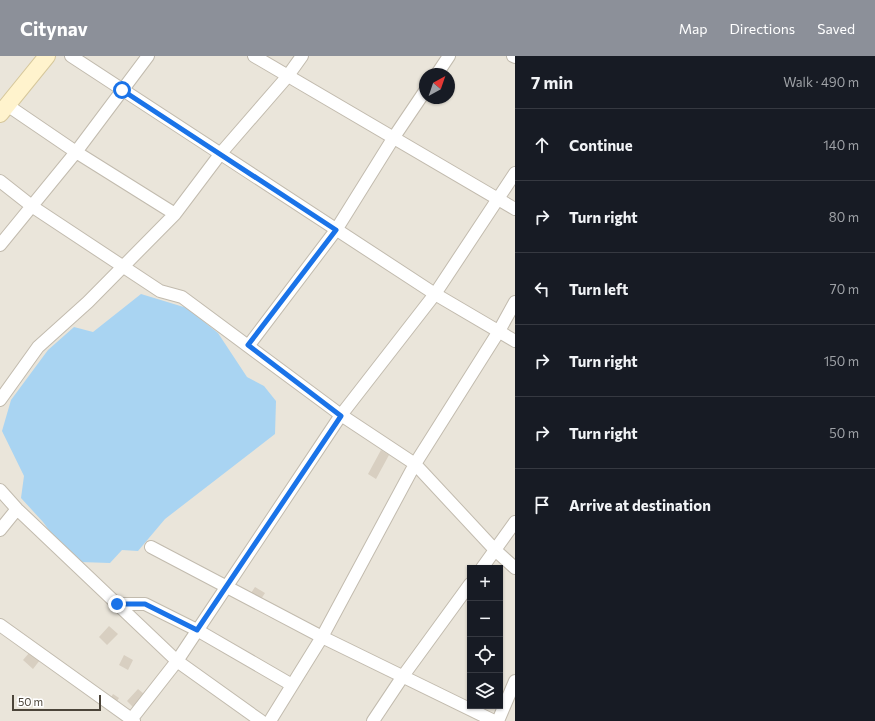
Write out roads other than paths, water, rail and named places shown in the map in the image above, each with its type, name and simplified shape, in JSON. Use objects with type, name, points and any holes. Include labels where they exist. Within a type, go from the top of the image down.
[{"type":"street","points":[[46,56],[4,110],[76,152],[174,214]]},
{"type":"street","points":[[71,56],[435,294],[515,341]]},
{"type":"street","points":[[0,245],[33,207],[148,56]]},
{"type":"street","points":[[254,56],[287,77],[394,137],[515,209]]},
{"type":"street","points":[[0,400],[38,347],[88,302],[174,214],[221,153],[287,77],[302,56]]},
{"type":"street","points":[[441,68],[449,56]]},
{"type":"street","points":[[248,345],[336,230],[394,137],[419,101]]},
{"type":"street","points":[[0,625],[132,720],[177,661],[341,416],[435,294],[515,173]]},
{"type":"street","points":[[0,181],[33,207],[122,267],[160,291],[182,297],[341,416],[415,464],[495,550],[515,568]]},
{"type":"street","points":[[270,721],[322,637],[415,464],[499,331],[515,302]]},
{"type":"street","points":[[0,490],[17,509],[177,661],[261,721]]},
{"type":"street","points":[[0,530],[17,509]]},
{"type":"street","points":[[484,565],[515,522]]},
{"type":"street","points":[[151,547],[322,637],[494,721]]},
{"type":"street","points":[[373,721],[403,676],[467,588]]},
{"type":"street","points":[[117,604],[145,604],[197,630],[292,685]]},
{"type":"street","points":[[498,721],[515,681]]},
{"type":"water","points":[[141,294],[187,308],[218,333],[247,377],[264,386],[276,401],[275,434],[165,519],[138,551],[122,550],[110,563],[80,562],[60,545],[43,522],[21,498],[24,476],[2,431],[11,400],[48,350],[74,327],[93,332]]}]
